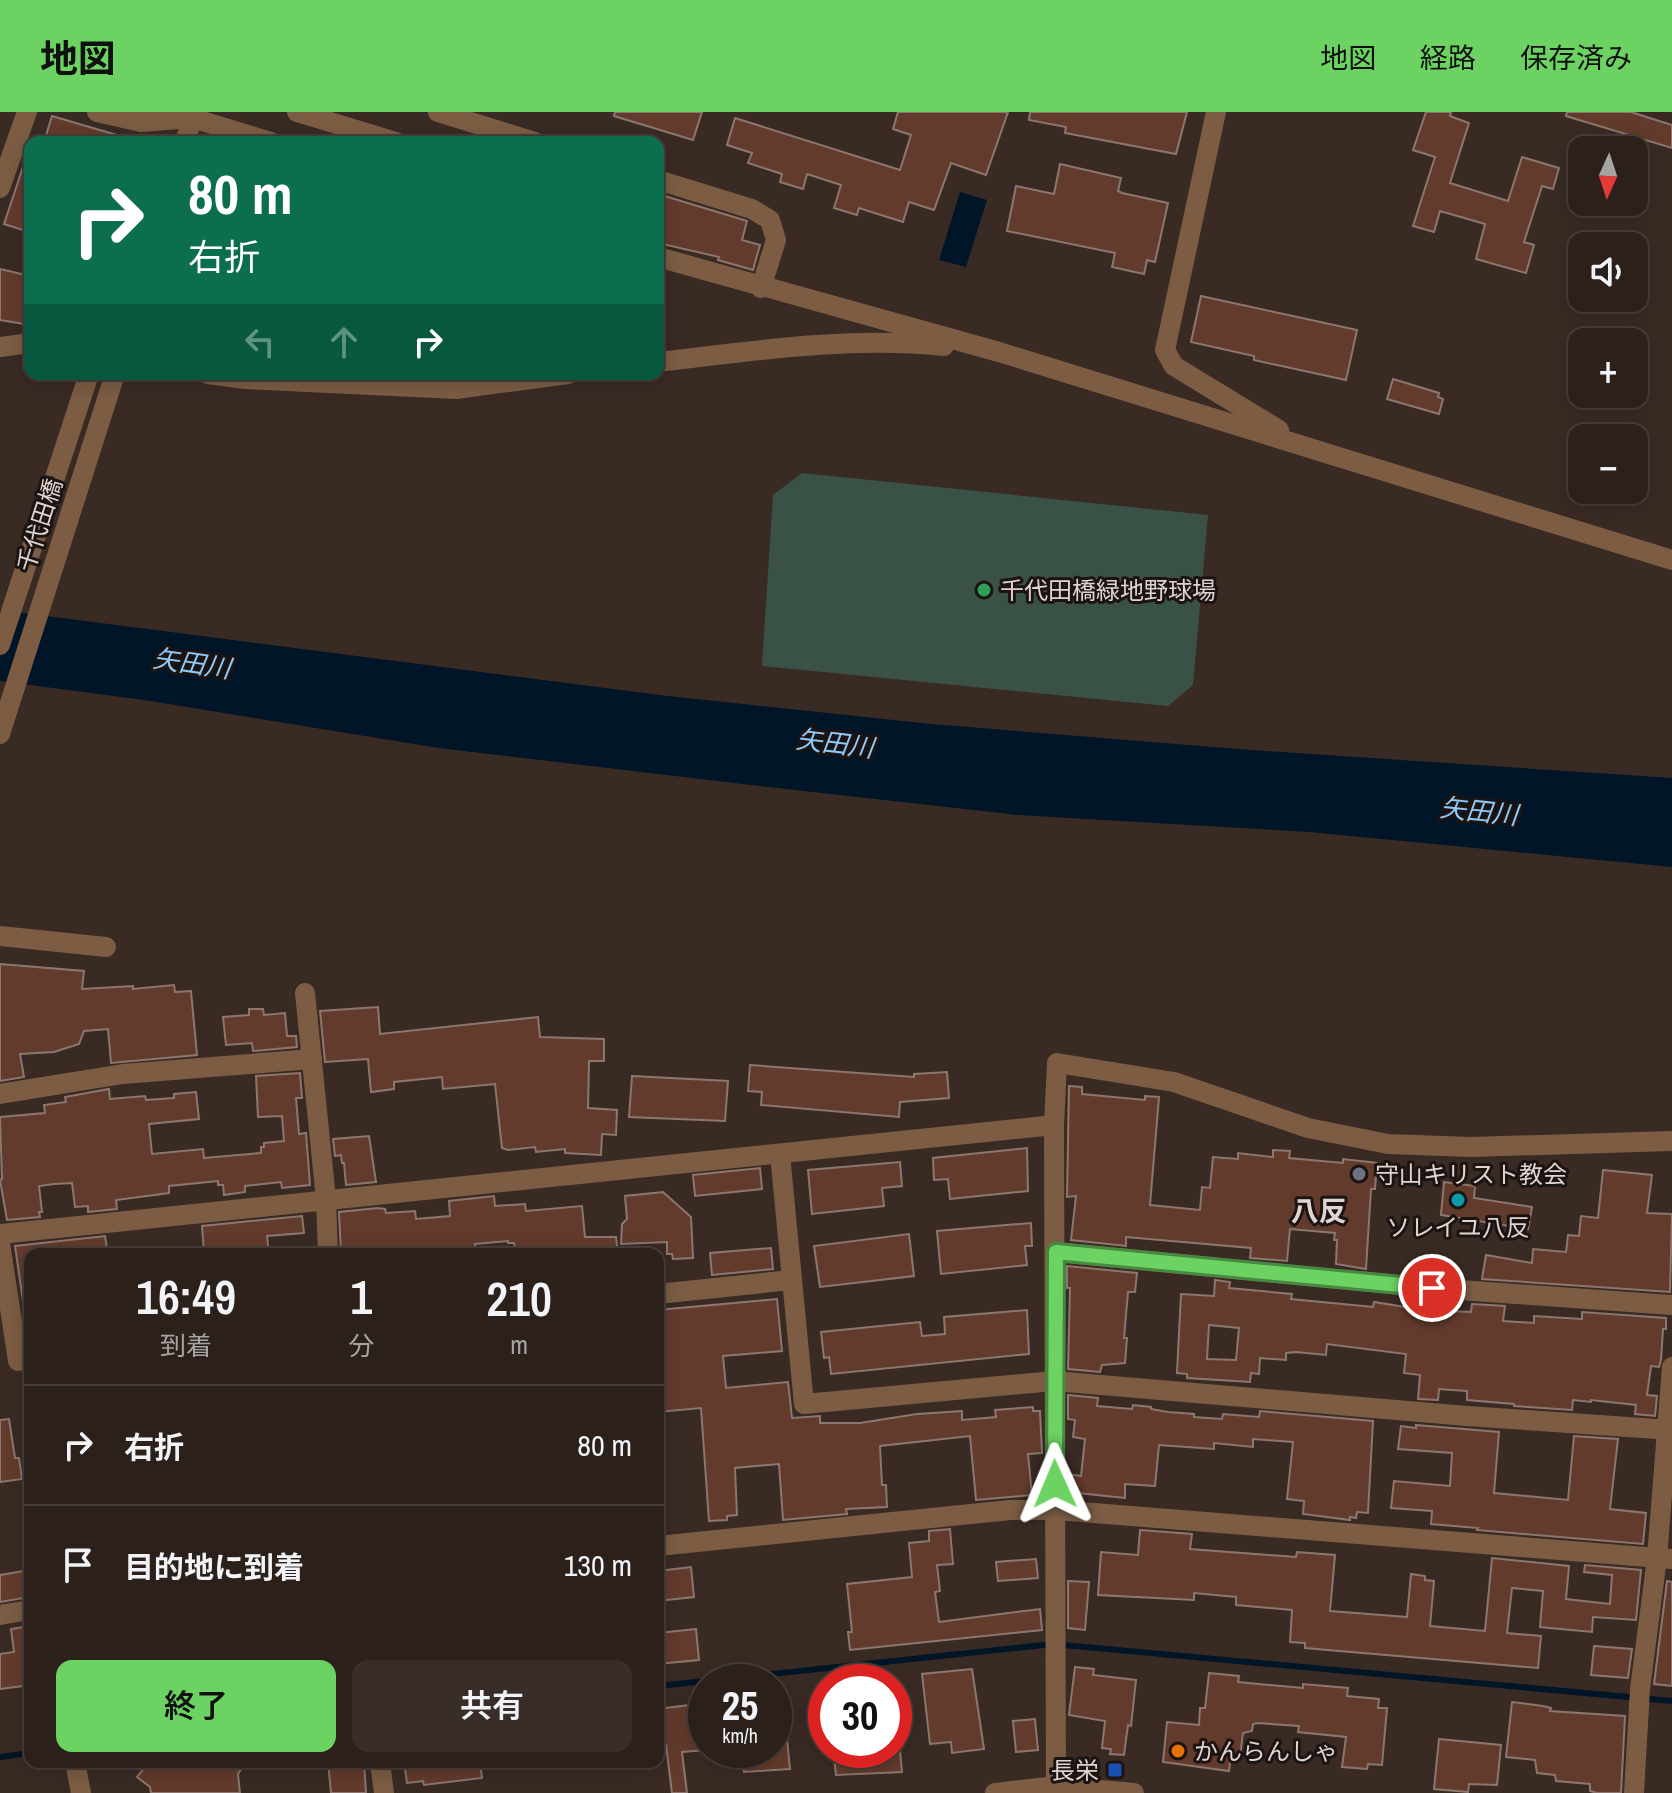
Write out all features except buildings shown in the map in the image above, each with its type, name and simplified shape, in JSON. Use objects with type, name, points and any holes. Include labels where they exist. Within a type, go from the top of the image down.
[{"type":"street","points":[[0,188],[27,112]]},
{"type":"street","points":[[97,112],[141,122],[164,115],[193,115],[254,136]]},
{"type":"street","points":[[297,112],[376,136]]},
{"type":"street","points":[[438,112],[516,136]]},
{"type":"street","points":[[1216,112],[1165,350],[1174,366],[1305,446]]},
{"type":"street","points":[[162,136],[164,115]]},
{"type":"street","points":[[187,136],[193,115]]},
{"type":"street","points":[[664,182],[752,209],[770,220],[776,240],[761,288]]},
{"type":"street","points":[[664,259],[999,352],[1672,560]]},
{"type":"street","points":[[857,343],[869,337],[872,329],[870,322],[862,315]]},
{"type":"street","points":[[664,361],[775,348],[857,343],[935,345],[999,352]]},
{"type":"street","points":[[0,347],[24,344]]},
{"type":"street","points":[[0,645],[87,380]]},
{"type":"street","name":"千代田橋","points":[[0,734],[113,380]]},
{"type":"street","points":[[266,380],[456,389],[523,380]]},
{"type":"street","points":[[0,936],[106,947]]},
{"type":"street","points":[[305,993],[326,1199],[328,1248]]},
{"type":"street","points":[[0,1094],[123,1074],[312,1059]]},
{"type":"street","points":[[1056,1790],[1054,1125],[1057,1063],[1174,1082],[1308,1128],[1388,1144],[1471,1147],[1672,1141]]},
{"type":"street","points":[[0,1234],[1054,1125]]},
{"type":"street","points":[[780,1154],[804,1404],[1054,1381],[1669,1430]]},
{"type":"street","points":[[0,1243],[16,1361]]},
{"type":"street","points":[[1056,1252],[1432,1288],[1672,1305]]},
{"type":"street","points":[[664,1293],[791,1280]]},
{"type":"street","points":[[1634,1793],[1639,1698],[1665,1558],[1672,1367]]},
{"type":"street","points":[[664,1545],[1010,1510],[1056,1510],[1665,1558]]},
{"type":"street","points":[[0,1615],[24,1611]]},
{"type":"street","points":[[76,1768],[81,1793]]},
{"type":"street","points":[[381,1768],[384,1793]]},
{"type":"street","points":[[995,1793],[1056,1790],[1134,1793]]},
{"type":"green space","name":"千代田橋緑地野球場","points":[[802,473],[1208,515],[1193,685],[1168,706],[762,666],[773,495]]},
{"type":"water","points":[[960,192],[987,200],[966,267],[939,260]]},
{"type":"water","name":"矢田川","points":[[0,610],[668,696],[931,724],[1250,750],[1672,778],[1672,867],[1310,832],[1018,815],[439,748],[144,700],[0,681]]},
{"type":"waterway","points":[[664,1685],[1053,1644],[1672,1701]]},
{"type":"waterway","points":[[0,1757],[24,1754]]},
{"type":"place","name":"千代田橋緑地野球場","points":[[984,590]]},
{"type":"place","name":"守山キリスト教会","points":[[1359,1174]]},
{"type":"place","name":"ソレイユ八反","points":[[1458,1200]]},
{"type":"place","name":"かんらんしゃ","points":[[1178,1751]]},
{"type":"place","name":"長栄","points":[[1115,1770]]},
{"type":"district","name":"八反","points":[[1319,1211]]},
{"type":"route","points":[[1055,1484],[1056,1252],[1432,1288]]}]
